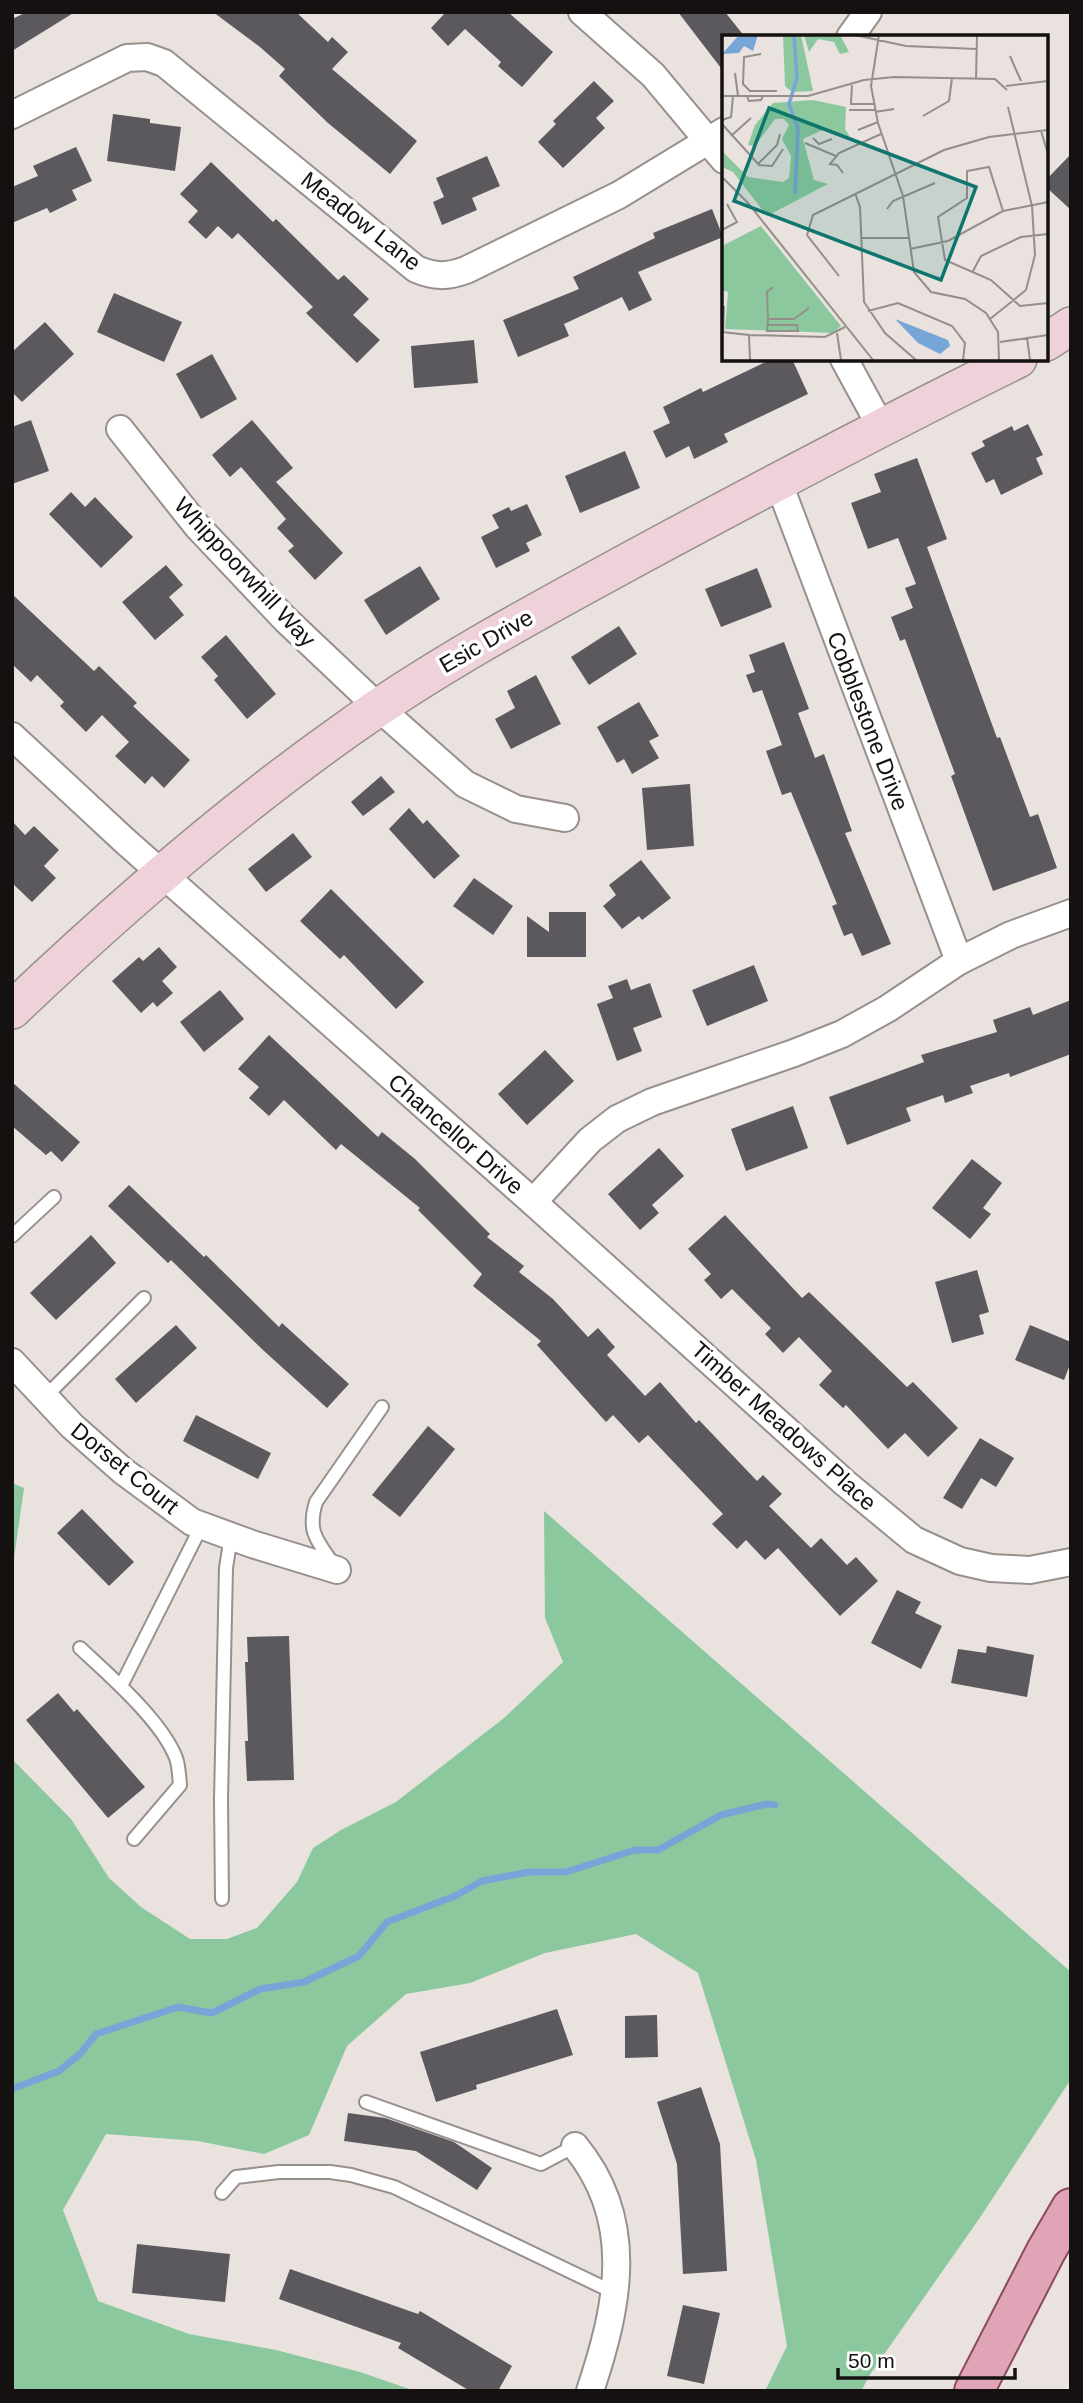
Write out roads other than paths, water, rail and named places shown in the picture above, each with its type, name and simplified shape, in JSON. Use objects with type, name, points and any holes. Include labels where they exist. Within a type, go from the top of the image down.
[{"type":"main road","points":[[974,2391],[1071,2208]]},
{"type":"street","points":[[582,12],[653,75],[719,144]]},
{"type":"street","points":[[851,35],[867,12]]},
{"type":"street","name":"Meadow Lane","points":[[12,115],[127,58],[146,57],[164,63],[416,269],[432,275],[449,276],[719,144]]},
{"type":"street","points":[[1048,341],[1071,326]]},
{"type":"street","points":[[845,360],[881,427]]},
{"type":"street","name":"Esic Drive","points":[[12,1010],[100,926],[161,873],[245,804],[378,707],[478,643],[778,481],[1016,360]]},
{"type":"street","name":"Whippoorwhill Way","points":[[120,429],[197,526],[285,619],[465,784],[516,809],[565,818]]},
{"type":"street","name":"Cobblestone Drive","points":[[778,481],[959,961]]},
{"type":"street","name":"Chancellor Drive","points":[[12,736],[161,873],[533,1202],[590,1140],[617,1119],[652,1102],[842,1034],[887,1009],[959,961],[1011,935],[1071,913]]},
{"type":"street","name":"Timber Meadows Place","points":[[533,1202],[845,1483],[914,1540],[960,1561],[991,1568],[1030,1570],[1071,1562]]},
{"type":"street","name":"Dorset Court","points":[[12,1362],[72,1426],[123,1471],[192,1522],[337,1570]]},
{"type":"street","points":[[575,2146],[589,2163],[607,2201],[616,2252],[615,2293],[607,2342],[590,2391]]},
{"type":"lane","points":[[12,1236],[54,1196]]},
{"type":"lane","points":[[45,1397],[144,1298]]},
{"type":"lane","points":[[337,1570],[315,1537],[311,1519],[316,1502],[382,1407]]},
{"type":"lane","points":[[121,1686],[202,1525]]},
{"type":"lane","points":[[222,1899],[221,1799],[226,1581],[231,1536]]},
{"type":"lane","points":[[80,1648],[121,1686],[168,1741],[177,1761],[180,1785],[134,1839]]},
{"type":"lane","points":[[366,2102],[541,2164],[575,2146]]},
{"type":"lane","points":[[222,2193],[236,2177],[279,2172],[351,2175],[407,2193],[615,2293]]},
{"type":"waterway","points":[[12,2089],[59,2071],[80,2054],[96,2034],[178,2007],[212,2013],[260,1989],[304,1982],[359,1956],[387,1922],[455,1896],[482,1881],[529,1872],[566,1872],[635,1850],[658,1850],[721,1815],[767,1804],[775,1805]]}]
